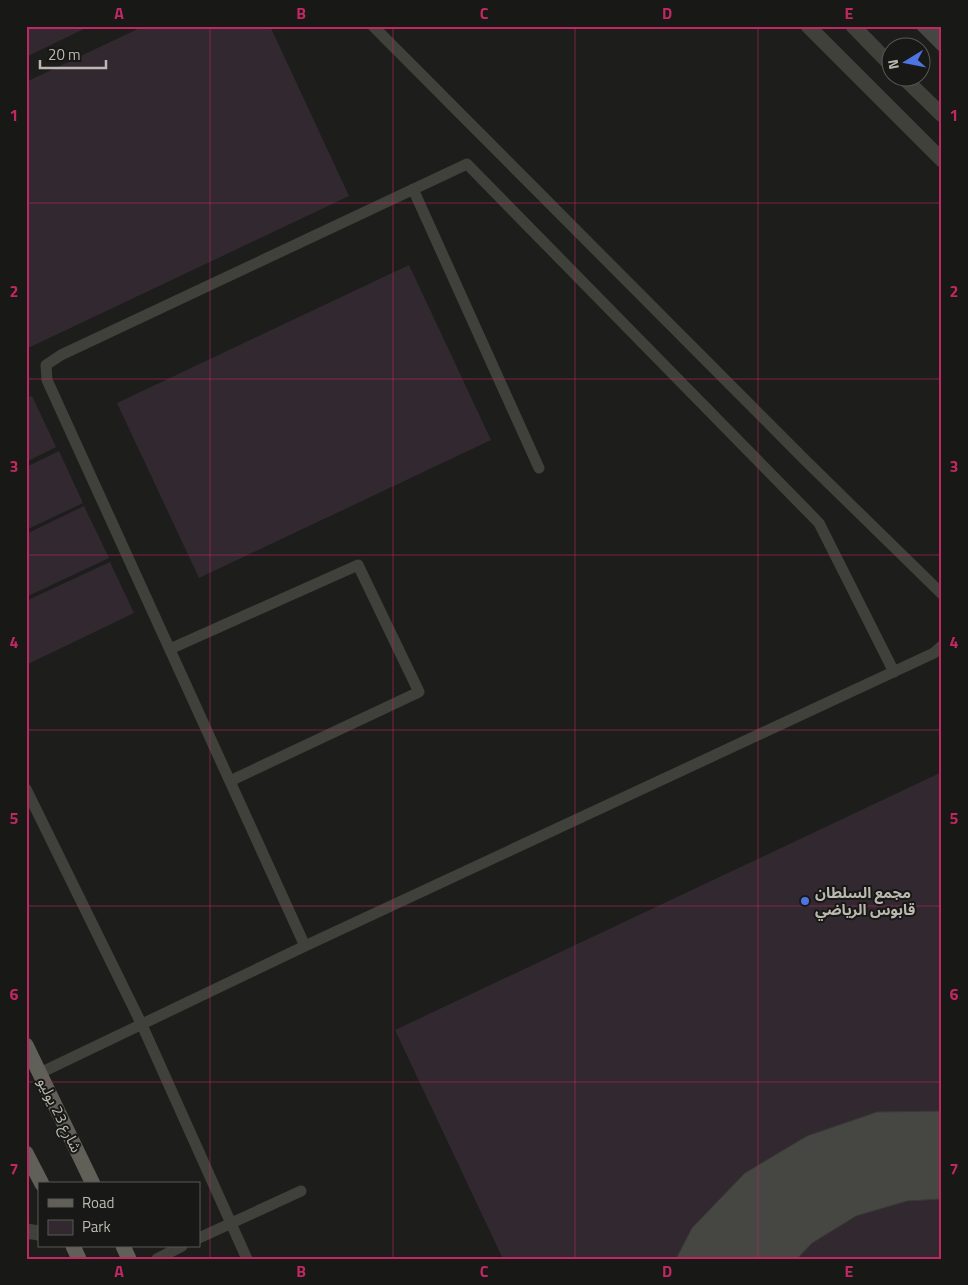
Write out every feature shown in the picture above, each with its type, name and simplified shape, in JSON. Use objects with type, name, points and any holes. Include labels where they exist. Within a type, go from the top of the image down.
[{"type":"main road","name":"شارع 23 يوليو","points":[[26,1046],[92,1182]]},
{"type":"main road","points":[[26,1153],[41,1182]]},
{"type":"street","points":[[808,26],[942,160]]},
{"type":"street","points":[[853,26],[880,54]]},
{"type":"street","points":[[914,88],[942,115]]},
{"type":"lane","points":[[373,26],[812,467],[942,594]]},
{"type":"lane","points":[[305,946],[47,380],[46,365],[62,355],[413,189],[467,164],[818,523],[894,672]]},
{"type":"lane","points":[[413,189],[539,468]]},
{"type":"lane","points":[[170,649],[358,565],[419,692],[230,781]]},
{"type":"lane","points":[[40,1074],[305,946],[894,672],[939,653]]},
{"type":"lane","points":[[26,789],[142,1025],[247,1259]]},
{"type":"lane","points":[[200,1238],[301,1191]]},
{"type":"lane","points":[[157,1259],[178,1248]]},
{"type":"green space","points":[[26,26],[90,26],[26,57]]},
{"type":"green space","points":[[144,26],[270,26],[349,196],[26,349],[26,82]]},
{"type":"green space","points":[[409,265],[491,440],[199,578],[117,403]]},
{"type":"green space","points":[[32,396],[56,447],[26,462],[26,398]]},
{"type":"green space","points":[[59,451],[83,503],[26,530],[26,467]]},
{"type":"green space","points":[[84,506],[109,558],[26,597],[26,534]]},
{"type":"green space","points":[[110,562],[134,613],[26,665],[26,601]]},
{"type":"green space","name":"مجمع السلطان قابوس الرياضي","points":[[942,772],[942,1259],[503,1259],[395,1030]]},
{"type":"building","points":[[914,26],[942,26],[942,54],[930,42],[930,38],[926,38]]},
{"type":"building","points":[[942,1111],[942,1199],[907,1201],[856,1216],[812,1243],[797,1259],[676,1259],[692,1228],[745,1173],[807,1136],[877,1112]]},
{"type":"place","name":"مجمع السلطان قابوس الرياضي","points":[[805,901]]}]
